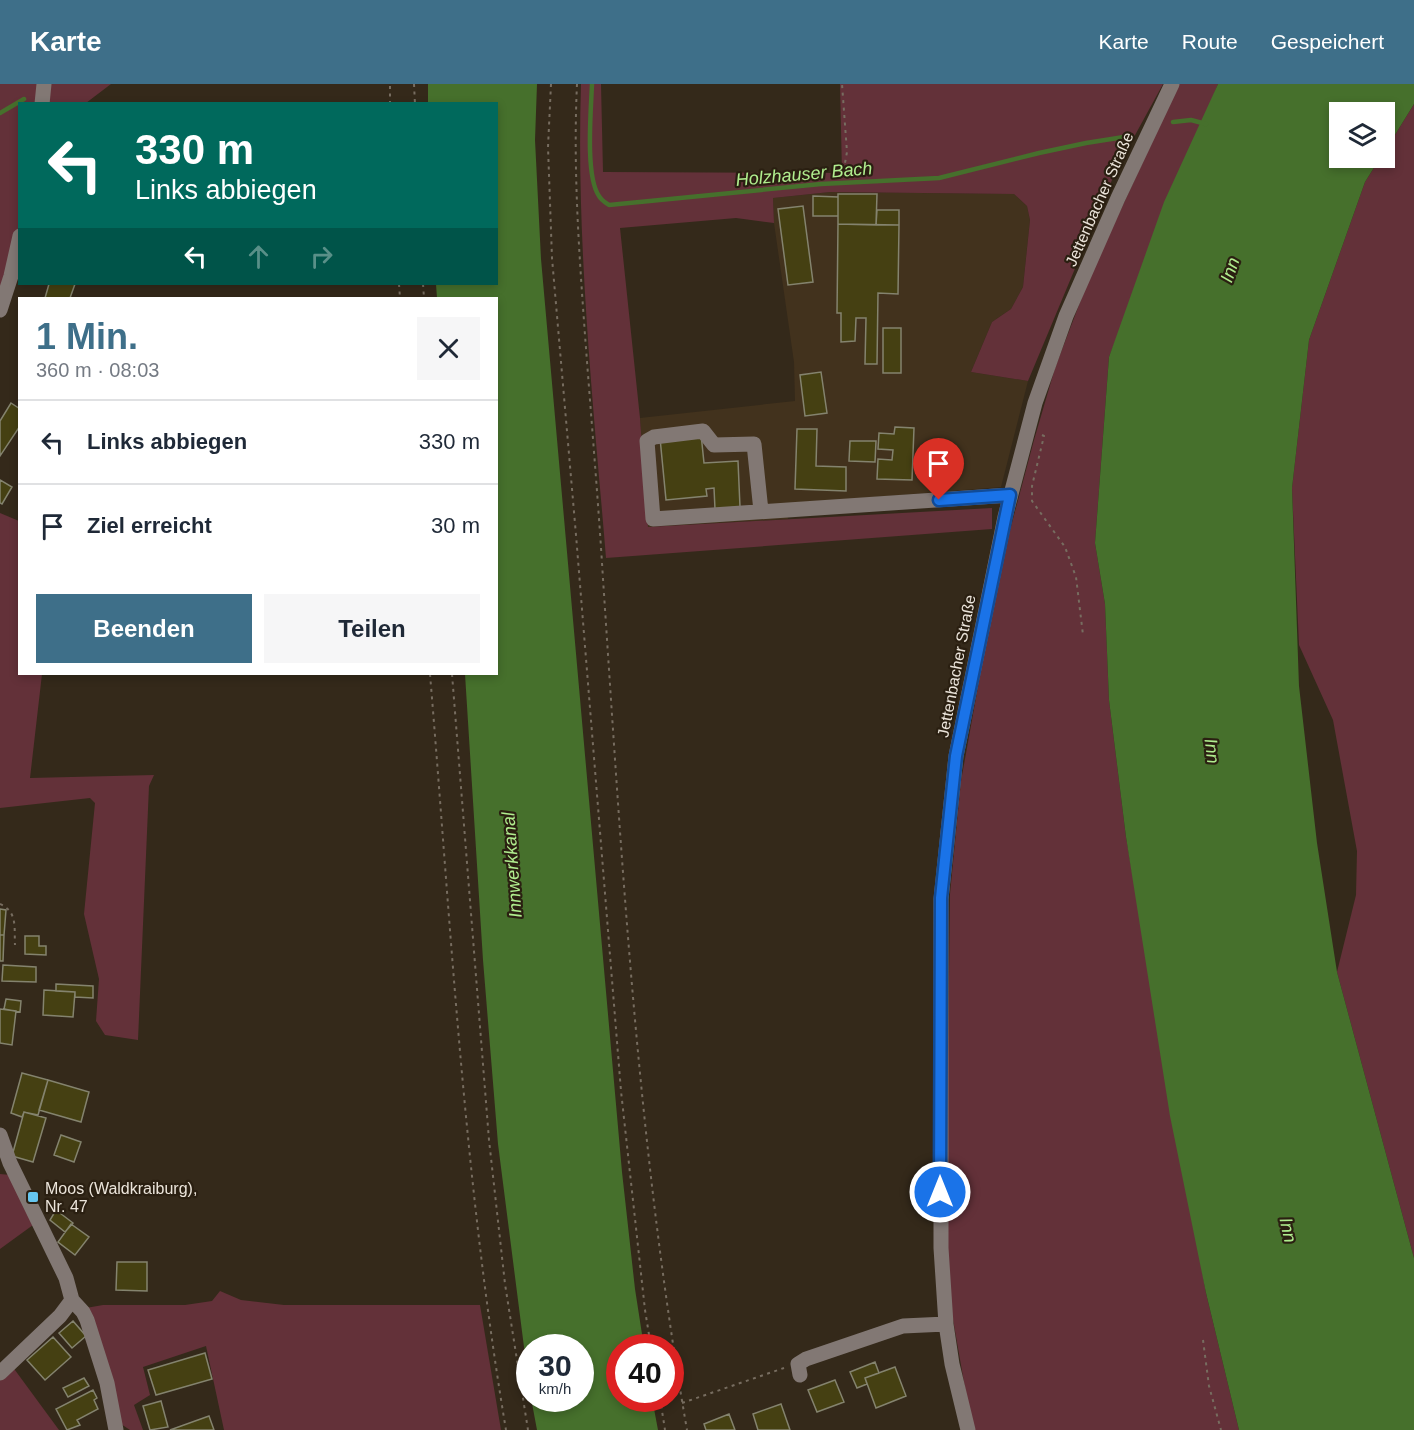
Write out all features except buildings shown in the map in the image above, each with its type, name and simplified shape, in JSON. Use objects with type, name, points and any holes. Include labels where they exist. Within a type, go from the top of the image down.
[{"type":"street","points":[[42,102],[44,84]]},
{"type":"street","name":"Jettenbacher Straße","points":[[968,1430],[952,1364],[946,1324],[940,1225],[941,898],[956,756],[1010,495],[1049,361],[1066,316],[1118,198],[1172,84]]},
{"type":"street","points":[[0,310],[18,245]]},
{"type":"street","points":[[760,511],[754,444],[714,445],[703,431],[654,437],[647,441],[653,519],[1010,495]]},
{"type":"street","points":[[0,1135],[20,1184],[66,1278],[72,1300],[82,1312],[93,1339],[107,1383],[116,1430]]},
{"type":"street","points":[[0,1373],[60,1316],[72,1300]]},
{"type":"street","points":[[799,1369],[806,1359],[903,1326],[946,1324]]},
{"type":"path","points":[[390,84],[390,102]]},
{"type":"path","points":[[414,84],[415,102]]},
{"type":"path","points":[[551,84],[548,147],[553,270],[621,1091],[649,1334]]},
{"type":"path","points":[[577,84],[575,120],[579,256],[626,918],[650,1174],[672,1334]]},
{"type":"path","points":[[832,170],[845,163],[847,152],[842,84]]},
{"type":"path","points":[[1028,427],[1044,436],[1032,486],[1032,501],[1065,547],[1076,577],[1083,635]]},
{"type":"path","points":[[430,675],[468,1142],[483,1287],[506,1430]]},
{"type":"path","points":[[452,675],[489,1140],[505,1284],[528,1430]]},
{"type":"path","points":[[0,904],[10,909],[14,915],[15,945]]},
{"type":"path","points":[[1203,1340],[1209,1386],[1221,1430]]},
{"type":"path","points":[[684,1402],[799,1369]]},
{"type":"path","points":[[662,1412],[665,1430]]},
{"type":"path","points":[[684,1412],[687,1430]]},
{"type":"shaded area","points":[[0,84],[111,84],[87,102],[18,102],[18,270],[0,300]]},
{"type":"shaded area","points":[[581,84],[601,84],[603,172],[842,173],[840,84],[1163,84],[1117,168],[1028,381],[971,372],[992,322],[1011,309],[1023,287],[1030,220],[1027,206],[1014,194],[830,192],[773,198],[774,223],[736,218],[620,228],[640,418],[648,527],[992,508],[992,529],[606,558],[583,262]]},
{"type":"shaded area","points":[[1179,84],[1218,84],[1109,357],[1095,543],[1105,604],[1109,700],[1126,837],[1206,1293],[1239,1430],[974,1430],[951,1308],[946,1226],[950,894],[961,781],[1009,534],[1055,368],[1090,276]]},
{"type":"shaded area","points":[[1414,104],[1414,1258],[1337,972],[1356,895],[1357,851],[1333,720],[1299,645],[1292,488],[1309,340],[1365,182],[1374,168],[1395,168],[1395,135]]},
{"type":"shaded area","points":[[830,192],[1014,194],[1027,206],[1030,220],[1023,287],[1011,309],[992,322],[971,372],[1028,381],[1001,487],[787,504],[788,519],[648,527],[640,418],[795,401],[794,362],[774,223],[773,198]]},
{"type":"shaded area","points":[[0,513],[18,521],[18,675],[42,675],[30,778],[154,775],[149,786],[138,1040],[105,1035],[96,1021],[99,979],[84,914],[95,803],[90,798],[0,808]]},
{"type":"shaded area","points":[[0,1174],[11,1175],[33,1225],[0,1249]]},
{"type":"shaded area","points":[[220,1291],[241,1300],[284,1305],[480,1305],[501,1430],[224,1430],[206,1346],[143,1367],[150,1395],[134,1405],[143,1430],[130,1430],[121,1424],[86,1308],[103,1305],[185,1305],[212,1301]]},
{"type":"shaded area","points":[[12,1366],[59,1430],[0,1430],[0,1377]]},
{"type":"water","name":"Innwerkkanal","points":[[428,84],[537,84],[535,140],[541,259],[622,1172],[642,1334],[606,1334],[606,1412],[655,1412],[658,1430],[537,1430],[534,1412],[594,1412],[594,1334],[522,1334],[498,1144],[483,960],[465,675],[498,675],[498,297],[437,297],[436,285],[498,285],[498,102],[428,102]]},
{"type":"water","name":"Inn","points":[[1218,84],[1414,84],[1414,104],[1395,135],[1395,102],[1329,102],[1329,168],[1374,168],[1365,182],[1309,340],[1292,488],[1299,686],[1317,843],[1337,972],[1414,1258],[1414,1430],[1239,1430],[1206,1293],[1170,1116],[1126,837],[1109,700],[1105,604],[1095,543],[1109,357],[1164,202]]},
{"type":"waterway","name":"Holzhauser Bach","points":[[592,84],[590,142],[592,174],[599,196],[609,205],[821,184],[939,178],[1039,153],[1124,137]]},
{"type":"waterway","name":"Holzhauser Bach","points":[[19,102],[24,99]]},
{"type":"waterway","name":"Holzhauser Bach","points":[[0,113],[18,102]]},
{"type":"waterway","name":"Holzhauser Bach","points":[[1173,122],[1191,120],[1206,124]]},
{"type":"place","name":"Moos (Waldkraiburg), Nr. 47","points":[[33,1197]]},
{"type":"route","points":[[939,500],[1010,495],[956,756],[950,807],[941,898],[940,1192]]}]
